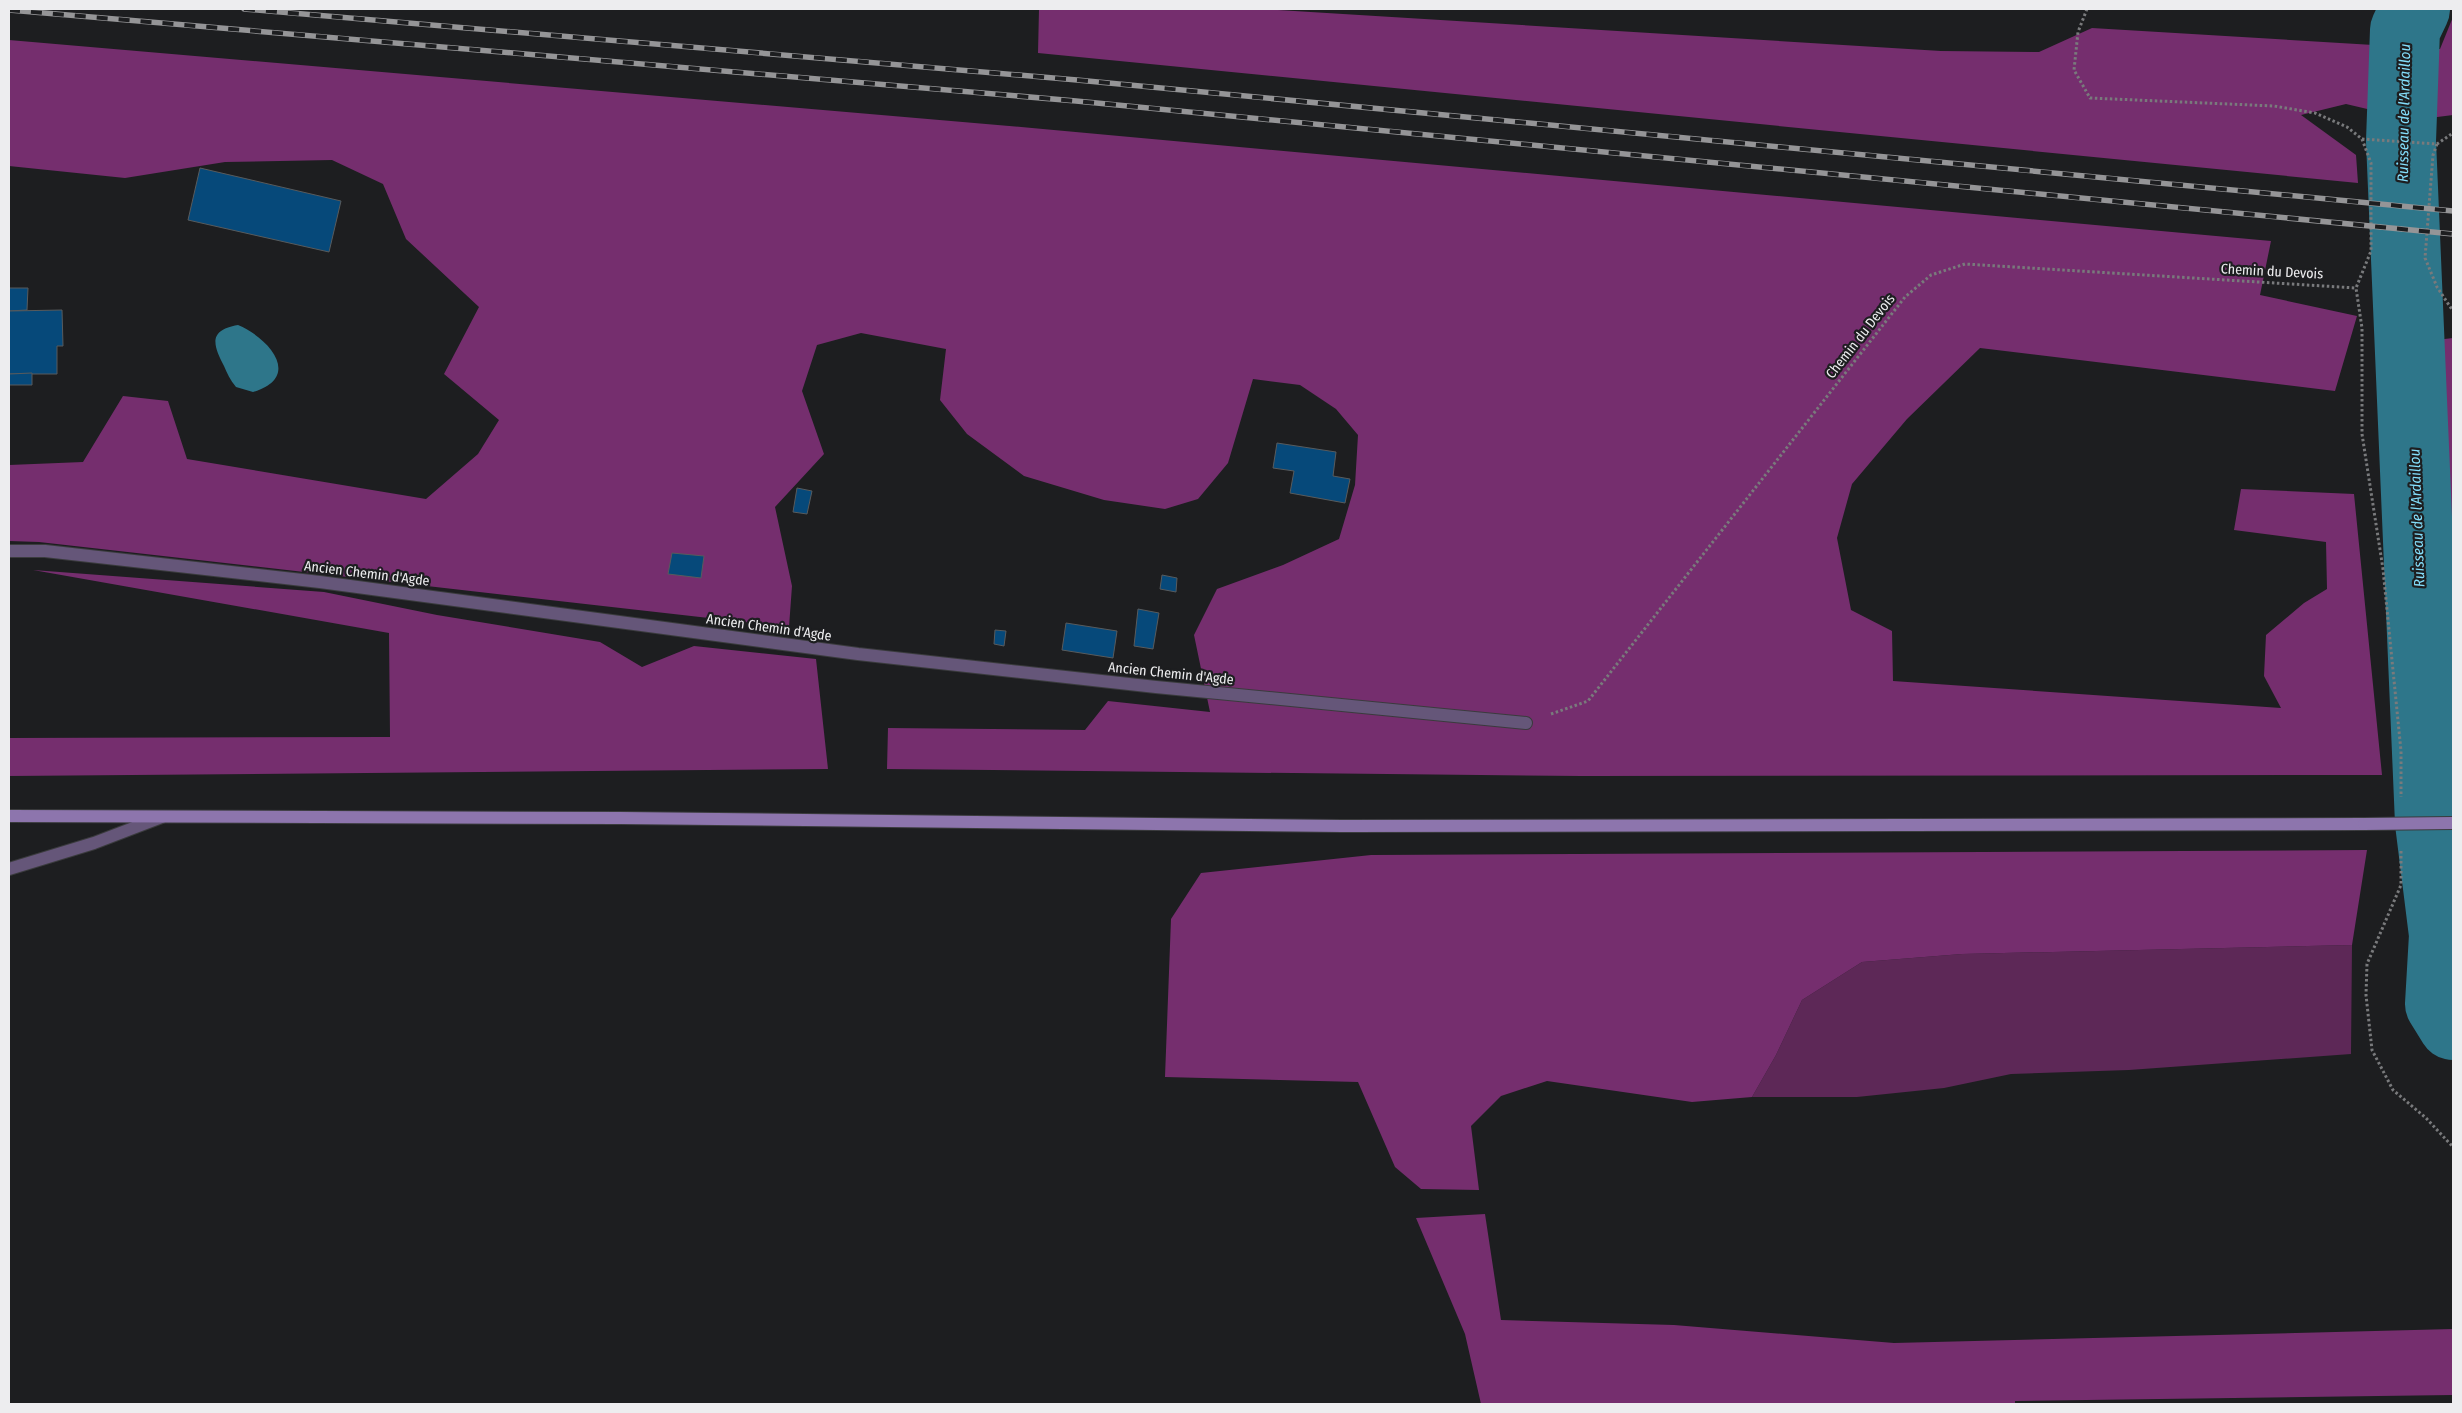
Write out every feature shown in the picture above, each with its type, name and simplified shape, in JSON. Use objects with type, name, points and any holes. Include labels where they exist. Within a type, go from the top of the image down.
[{"type":"main road","points":[[9,816],[631,818],[1342,826],[2453,823]]},
{"type":"street","name":"Ancien Chemin d'Agde","points":[[9,551],[45,551],[320,582],[858,654],[1156,687],[1526,723]]},
{"type":"street","points":[[9,869],[94,843],[163,817]]},
{"type":"path","points":[[2086,9],[2078,32],[2074,70],[2090,98],[2274,106],[2315,113],[2347,127],[2362,139],[2370,163],[2371,251],[2356,288],[2362,328],[2362,434],[2383,569],[2401,751],[2401,799]]},
{"type":"path","points":[[2453,133],[2437,144],[2433,155],[2425,258],[2437,287],[2453,311]]},
{"type":"path","points":[[2362,139],[2437,144]]},
{"type":"path","name":"Chemin du Devois","points":[[1526,723],[1588,700],[1905,297],[1931,275],[1964,264],[2356,288]]},
{"type":"path","points":[[2401,847],[2401,885],[2367,964],[2366,995],[2372,1050],[2393,1090],[2426,1118],[2453,1147]]},
{"type":"shaded area","points":[[1039,9],[1261,9],[1941,51],[2039,52],[2092,28],[2440,49],[2453,17],[2453,115],[2414,120],[2346,104],[2301,115],[2356,155],[2358,183],[1038,53]]},
{"type":"shaded area","points":[[9,40],[1032,128],[2271,241],[2260,295],[2357,316],[2335,391],[1980,348],[1907,419],[1852,484],[1837,538],[1851,610],[1892,631],[1893,681],[2281,708],[2264,676],[2266,635],[2304,603],[2327,589],[2326,542],[2234,530],[2241,489],[2354,494],[2382,775],[1582,776],[887,769],[888,728],[1085,730],[1108,701],[1210,712],[1194,635],[1217,589],[1283,565],[1339,539],[1355,485],[1358,435],[1336,409],[1300,385],[1253,379],[1228,463],[1198,499],[1165,509],[1104,500],[1024,476],[967,434],[940,400],[946,349],[861,333],[817,345],[802,391],[824,454],[775,507],[792,586],[789,627],[39,542],[9,541],[9,465],[83,462],[123,396],[168,401],[187,459],[426,499],[478,454],[499,420],[444,374],[479,307],[406,239],[383,184],[332,160],[225,162],[125,178],[9,166]]},
{"type":"shaded area","points":[[2453,338],[2453,739],[2428,341]]},
{"type":"shaded area","points":[[33,570],[324,592],[437,615],[600,642],[642,667],[694,646],[816,659],[828,769],[9,776],[9,738],[390,737],[389,633]]},
{"type":"shaded area","points":[[2367,850],[2352,945],[1962,954],[1862,962],[1802,1000],[1776,1055],[1752,1097],[1692,1102],[1547,1081],[1501,1096],[1471,1126],[1479,1190],[1421,1189],[1395,1167],[1358,1082],[1165,1077],[1171,919],[1201,873],[1371,855]]},
{"type":"shaded area","points":[[2352,945],[2351,1054],[2129,1070],[2011,1074],[1944,1088],[1857,1097],[1752,1097],[1776,1055],[1802,1000],[1862,962],[1962,954]]},
{"type":"shaded area","points":[[1485,1214],[1501,1320],[1674,1325],[1894,1343],[2453,1329],[2453,1395],[2015,1401],[2015,1404],[1481,1404],[1465,1334],[1416,1218]]},
{"type":"water","points":[[238,325],[260,339],[270,348],[276,358],[278,368],[276,377],[268,385],[253,392],[236,387],[217,351],[217,335],[228,327]]},
{"type":"building","points":[[200,168],[341,201],[329,252],[188,220]]},
{"type":"building","points":[[9,288],[28,288],[27,310],[9,311]]},
{"type":"building","points":[[62,310],[63,346],[57,346],[57,374],[9,374],[9,311]]},
{"type":"building","points":[[32,373],[32,385],[9,385],[9,374]]},
{"type":"building","points":[[1277,443],[1336,452],[1333,476],[1350,479],[1345,503],[1290,493],[1294,471],[1273,468]]},
{"type":"building","points":[[797,488],[812,491],[807,514],[793,512]]},
{"type":"building","points":[[672,553],[704,556],[701,578],[668,574]]},
{"type":"building","points":[[1162,575],[1177,578],[1176,592],[1160,589]]},
{"type":"building","points":[[1138,609],[1159,613],[1153,649],[1134,646]]},
{"type":"building","points":[[1066,623],[1117,631],[1113,658],[1062,650]]},
{"type":"building","points":[[995,630],[1006,631],[1004,646],[994,644]]},
{"type":"waterway","name":"Ruisseau de l'Ardaillou","points":[[2415,9],[2405,30],[2401,141],[2430,823],[2444,935],[2440,1004],[2453,1025]]},
{"type":"railway","points":[[244,9],[1077,80],[2453,211]]},
{"type":"railway","points":[[9,10],[1076,101],[2453,234]]}]
